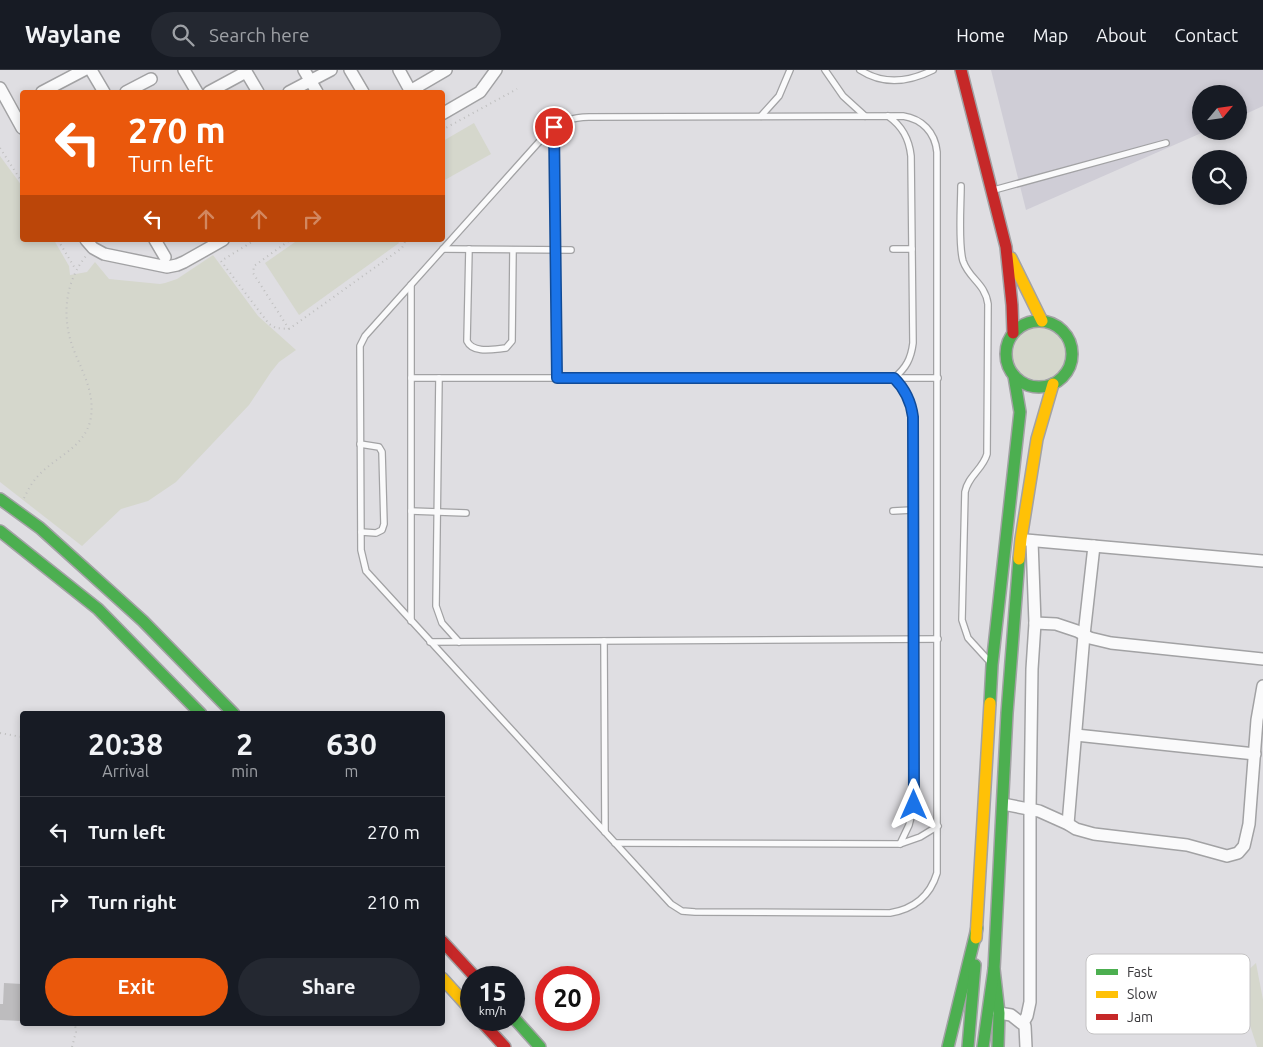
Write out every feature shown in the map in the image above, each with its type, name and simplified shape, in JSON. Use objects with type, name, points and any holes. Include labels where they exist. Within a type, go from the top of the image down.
[{"type":"main road","points":[[961,70],[1006,247],[1013,333],[1007,347],[1006,357],[1014,376],[1020,412],[992,666],[973,1000],[968,1047]]},
{"type":"main road","points":[[1006,247],[1042,321]]},
{"type":"main road","points":[[1013,333],[1026,323],[1042,321],[1062,330],[1072,348],[1072,360],[1068,370],[1062,378],[1052,384],[1036,387],[1020,381],[1014,376]]},
{"type":"main road","points":[[983,1047],[994,969],[1007,713],[1027,540],[1036,439],[1052,384]]},
{"type":"main road","points":[[0,499],[40,528],[143,621],[231,711]]},
{"type":"main road","points":[[0,530],[98,609],[198,711]]},
{"type":"main road","points":[[948,1047],[977,928]]},
{"type":"main road","points":[[445,944],[465,966]]},
{"type":"main road","points":[[994,969],[1000,1013],[998,1047]]},
{"type":"main road","points":[[445,981],[460,998]]},
{"type":"main road","points":[[525,1030],[540,1047]]},
{"type":"main road","points":[[490,1032],[496,1047]]},
{"type":"main road","points":[[490,1032],[505,1047]]},
{"type":"street","points":[[46,90],[84,70]]},
{"type":"street","points":[[91,70],[103,90]]},
{"type":"street","points":[[184,70],[196,90]]},
{"type":"street","points":[[304,70],[316,90]]},
{"type":"street","points":[[293,90],[331,70]]},
{"type":"street","points":[[399,70],[409,90]]},
{"type":"street","points":[[413,90],[446,70]]},
{"type":"street","points":[[445,112],[480,92],[495,70]]},
{"type":"street","points":[[212,90],[245,71],[257,90]]},
{"type":"street","points":[[356,72],[362,90]]},
{"type":"street","points":[[130,90],[152,79]]},
{"type":"street","points":[[0,88],[20,124]]},
{"type":"street","points":[[156,242],[165,257]]},
{"type":"street","points":[[89,244],[104,254],[170,267],[184,262],[219,242]]},
{"type":"street","points":[[1022,1022],[1027,1016],[1030,1002],[1030,809],[1032,669],[1035,623],[1027,540],[1263,561]]},
{"type":"street","points":[[1068,824],[1084,635],[1094,546]]},
{"type":"street","points":[[1035,623],[1056,624],[1090,638],[1111,643],[1263,660]]},
{"type":"street","points":[[1003,804],[1039,811],[1076,829],[1094,834],[1187,845],[1227,856],[1238,853],[1244,846],[1249,824],[1257,720],[1263,686]]},
{"type":"street","points":[[1076,735],[1255,754]]},
{"type":"street","points":[[1000,1013],[1011,1015],[1022,1022],[1026,1029],[1026,1047]]},
{"type":"lane","points":[[761,116],[779,96],[790,70]]},
{"type":"lane","points":[[825,70],[843,96],[865,116]]},
{"type":"lane","points":[[860,70],[876,78],[896,81],[917,77],[933,70]]},
{"type":"lane","points":[[865,116],[909,117],[922,123],[931,132],[936,145],[938,378],[937,873],[930,890],[916,904],[890,913],[694,912],[682,910],[671,904],[366,571],[362,558],[361,532],[360,346],[365,336],[443,249],[554,127],[562,122],[580,117],[865,116]]},
{"type":"lane","points":[[888,116],[902,129],[910,146],[912,353],[908,363],[894,378]]},
{"type":"lane","points":[[554,127],[557,378]]},
{"type":"lane","points":[[992,190],[1166,142]]},
{"type":"lane","points":[[960,186],[963,260],[969,273],[982,287],[988,304],[987,454],[983,466],[968,482],[964,492],[962,620],[968,638],[992,666]]},
{"type":"lane","points":[[443,249],[571,250]]},
{"type":"lane","points":[[469,249],[467,340],[470,346],[477,349],[506,348],[512,341],[513,250]]},
{"type":"lane","points":[[893,249],[912,249]]},
{"type":"lane","points":[[411,285],[411,621]]},
{"type":"lane","points":[[411,378],[938,378]]},
{"type":"lane","points":[[439,378],[436,606],[442,623],[459,642]]},
{"type":"lane","points":[[894,378],[902,386],[911,406],[913,417],[912,640],[914,805],[909,825],[900,844]]},
{"type":"lane","points":[[360,444],[379,447],[382,452],[384,524],[382,530],[376,533],[361,532]]},
{"type":"lane","points":[[893,510],[912,510]]},
{"type":"lane","points":[[411,512],[466,513]]},
{"type":"lane","points":[[430,642],[938,639]]},
{"type":"lane","points":[[604,641],[605,832]]},
{"type":"lane","points":[[615,842],[900,844],[920,837],[938,826]]},
{"type":"path","points":[[445,128],[516,89]]},
{"type":"path","points":[[0,148],[20,179]]},
{"type":"path","points":[[59,242],[77,270]]},
{"type":"path","points":[[252,242],[222,262],[268,324],[276,328],[289,329],[402,248],[405,242]]},
{"type":"path","points":[[287,242],[252,269],[289,329]]},
{"type":"path","points":[[17,512],[28,489],[39,475],[71,450],[82,437],[89,424],[91,396],[86,376],[70,340],[67,318],[68,297],[77,270],[89,244]]},
{"type":"path","points":[[0,733],[20,737]]},
{"type":"path","points":[[72,1047],[76,1032],[75,1026]]},
{"type":"shaded area","points":[[991,70],[1263,70],[1263,106],[1248,113],[1248,85],[1192,85],[1192,137],[1026,210]]},
{"type":"shaded area","points":[[474,123],[491,154],[445,180],[445,140]]},
{"type":"shaded area","points":[[0,156],[20,183],[20,242],[55,242],[69,266],[70,275],[87,272],[95,262],[109,279],[160,284],[177,279],[213,255],[258,316],[296,350],[279,362],[249,405],[176,482],[148,501],[121,509],[82,546],[0,482]]},
{"type":"shaded area","points":[[295,242],[399,243],[299,315],[265,263]]},
{"type":"shaded area","points":[[1039,328],[1053,332],[1061,340],[1065,354],[1061,368],[1053,376],[1039,380],[1025,376],[1017,368],[1013,354],[1017,340],[1025,332]]},
{"type":"shaded area","points":[[1256,963],[1263,1000],[1263,1047],[1257,1047],[1250,1025],[1250,969]]},
{"type":"building","points":[[4,983],[20,984],[20,1021],[0,1020],[0,1004],[3,1004]]},
{"type":"traffic: fast","points":[[1039,321],[1052,324],[1062,331],[1069,341],[1072,354],[1069,367],[1062,377],[1052,384],[1039,387],[1026,384],[1016,377],[1009,367],[1006,354],[1009,341],[1016,331],[1026,324],[1039,321]]},
{"type":"traffic: fast","points":[[990,703],[992,665],[1020,412],[1014,376]]},
{"type":"traffic: fast","points":[[0,499],[40,528],[143,621],[231,711]]},
{"type":"traffic: fast","points":[[0,531],[98,609],[198,711]]},
{"type":"traffic: fast","points":[[983,1047],[994,969],[1007,713],[1019,559]]},
{"type":"traffic: fast","points":[[948,1047],[977,928]]},
{"type":"traffic: fast","points":[[968,1047],[975,965]]},
{"type":"traffic: fast","points":[[994,969],[999,1013],[998,1047]]},
{"type":"traffic: fast","points":[[525,1030],[540,1047]]},
{"type":"traffic: slow","points":[[1011,258],[1042,321]]},
{"type":"traffic: slow","points":[[1019,559],[1037,439],[1053,384]]},
{"type":"traffic: slow","points":[[976,938],[990,703]]},
{"type":"traffic: slow","points":[[445,981],[460,998]]},
{"type":"traffic: jam","points":[[961,70],[1006,247],[1013,333]]},
{"type":"traffic: jam","points":[[445,944],[465,966]]},
{"type":"traffic: jam","points":[[490,1031],[505,1047]]},
{"type":"route","points":[[554,127],[557,378],[894,378],[907,395],[913,417],[912,640],[914,805]]}]
